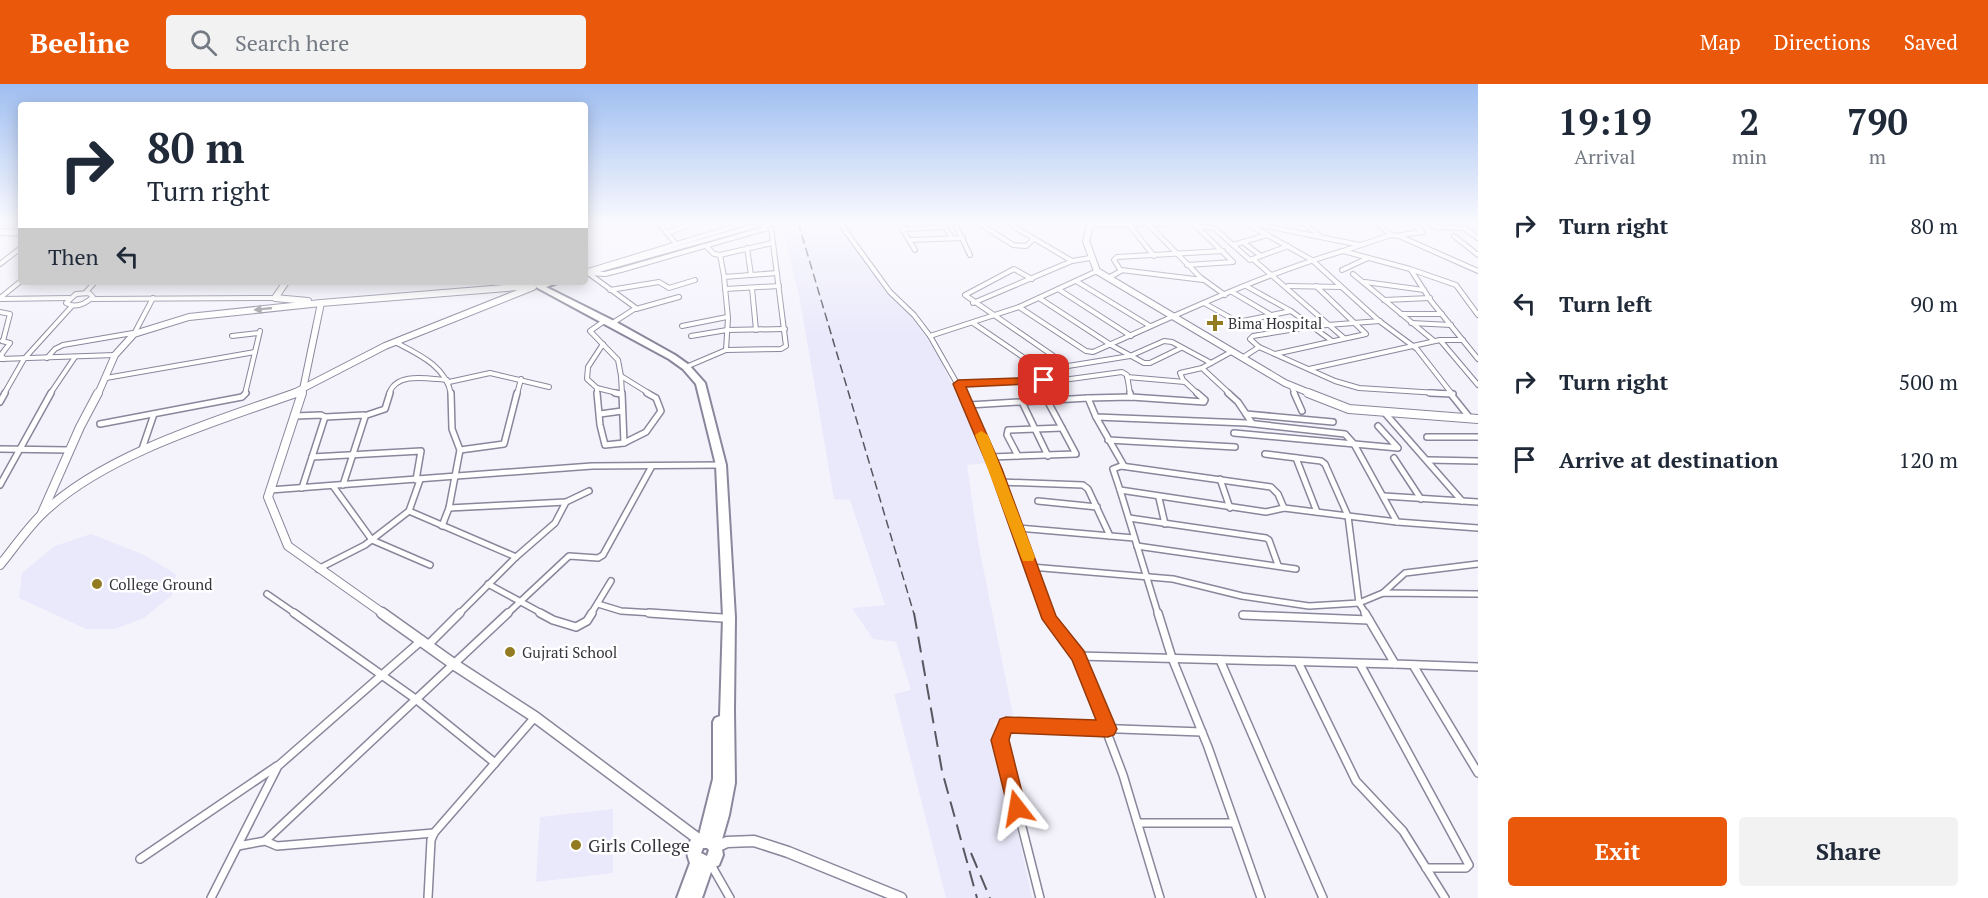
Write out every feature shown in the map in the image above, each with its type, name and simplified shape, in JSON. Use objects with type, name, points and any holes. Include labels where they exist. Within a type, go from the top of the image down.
[{"type":"highway","points":[[588,271],[631,260]]},
{"type":"highway","points":[[537,286],[686,367],[700,382],[718,465],[729,617],[728,783],[722,815],[709,843],[695,848],[704,863],[694,898]]},
{"type":"highway","points":[[608,324],[683,368],[697,387],[718,465],[722,618],[720,779],[709,843]]},
{"type":"highway","points":[[685,898],[704,863]]},
{"type":"main road","points":[[1091,260],[1097,271],[1107,278],[1231,352],[1291,385],[1349,409],[1478,418]]},
{"type":"main road","points":[[284,285],[275,298],[321,303]]},
{"type":"main road","points":[[41,515],[68,450],[106,378],[115,355],[134,334],[173,320],[189,317],[321,303],[537,286]]},
{"type":"main road","points":[[0,565],[41,515],[90,477],[178,435],[303,390],[395,342],[537,286]]},
{"type":"main road","points":[[321,303],[303,390],[268,496],[288,546],[455,665],[535,717],[709,843],[754,841],[788,852],[901,898]]},
{"type":"street","points":[[588,271],[625,260]]},
{"type":"street","points":[[588,272],[613,272],[656,260]]},
{"type":"street","points":[[721,260],[727,317],[726,350]]},
{"type":"street","points":[[749,260],[751,275]]},
{"type":"street","points":[[686,367],[726,350],[784,348],[786,346],[775,260]]},
{"type":"street","points":[[866,260],[930,336],[969,405],[1018,528],[1050,619],[1078,656],[1108,729],[1139,823],[1160,898]]},
{"type":"street","points":[[973,303],[1078,260]]},
{"type":"street","points":[[1116,260],[1121,270]]},
{"type":"street","points":[[1182,260],[1203,280],[1225,295]]},
{"type":"street","points":[[1187,265],[1233,262],[1231,260]]},
{"type":"street","points":[[1254,260],[1344,338]]},
{"type":"street","points":[[1019,307],[1086,351],[1093,352],[1172,316],[1312,260],[1380,321],[1413,346],[1470,418]]},
{"type":"street","points":[[1342,270],[1365,260]]},
{"type":"street","points":[[1376,260],[1456,285],[1477,312]]},
{"type":"street","points":[[1454,260],[1478,270]]},
{"type":"street","points":[[1032,279],[1014,269],[965,294],[973,303],[1068,366],[1130,356],[1164,341],[1211,363]]},
{"type":"street","points":[[1410,269],[1442,314],[1478,358]]},
{"type":"street","points":[[1107,278],[1121,270],[1203,280]]},
{"type":"street","points":[[930,336],[1019,307],[1097,271]]},
{"type":"street","points":[[724,276],[777,273]]},
{"type":"street","points":[[588,274],[636,309]]},
{"type":"street","points":[[1353,274],[1433,340]]},
{"type":"street","points":[[610,290],[659,282],[669,288],[695,280]]},
{"type":"street","points":[[1076,281],[1150,326]]},
{"type":"street","points":[[1364,282],[1424,290]]},
{"type":"street","points":[[0,298],[18,283]]},
{"type":"street","points":[[0,298],[69,298],[85,292],[92,285]]},
{"type":"street","points":[[725,289],[779,286]]},
{"type":"street","points":[[1246,286],[1291,311],[1332,341]]},
{"type":"street","points":[[1286,286],[1341,287]]},
{"type":"street","points":[[1274,354],[1366,334],[1316,286]]},
{"type":"street","points":[[1391,286],[1407,298]]},
{"type":"street","points":[[752,288],[756,330]]},
{"type":"street","points":[[1058,289],[1131,336]]},
{"type":"street","points":[[85,292],[93,295],[92,299]]},
{"type":"street","points":[[1232,292],[1271,315]]},
{"type":"street","points":[[624,443],[621,376],[618,360],[590,331],[636,309],[679,297]]},
{"type":"street","points":[[69,298],[66,303],[72,306]]},
{"type":"street","points":[[48,358],[56,348],[63,345],[134,334],[153,298]]},
{"type":"street","points":[[0,402],[24,359],[72,306],[92,299],[275,298]]},
{"type":"street","points":[[1039,298],[1111,345],[1148,363],[1181,348]]},
{"type":"street","points":[[1384,300],[1430,298]]},
{"type":"street","points":[[1204,303],[1238,322],[1291,311]]},
{"type":"street","points":[[0,312],[10,314],[1,341],[10,343],[1,355],[2,359],[115,355]]},
{"type":"street","points":[[1401,314],[1442,314]]},
{"type":"street","points":[[682,326],[727,317]]},
{"type":"street","points":[[1380,321],[1314,326],[1251,338],[1251,340],[1259,347],[1335,381],[1365,389],[1453,394]]},
{"type":"street","points":[[973,323],[1039,369]]},
{"type":"street","points":[[1411,323],[1451,325]]},
{"type":"street","points":[[691,336],[727,330],[784,329]]},
{"type":"street","points":[[100,424],[242,397],[260,332],[232,336]]},
{"type":"street","points":[[1308,370],[1433,340],[1463,340]]},
{"type":"street","points":[[1440,340],[1478,386]]},
{"type":"street","points":[[395,342],[429,360],[448,381],[452,398],[452,429],[460,450],[449,508],[442,526]]},
{"type":"street","points":[[603,344],[588,367],[587,380],[597,388],[621,394]]},
{"type":"street","points":[[1242,358],[1259,347]]},
{"type":"street","points":[[106,378],[255,352]]},
{"type":"street","points":[[969,405],[1131,397],[1205,402],[1185,382],[1180,373],[1202,368],[1231,352]]},
{"type":"street","points":[[0,485],[61,375],[75,357]]},
{"type":"street","points":[[1202,368],[1233,397],[1252,423]]},
{"type":"street","points":[[958,384],[1063,380],[1119,371],[1125,373],[1127,377],[1131,397]]},
{"type":"street","points":[[294,416],[364,416],[386,409],[392,389],[400,380],[420,378],[448,381],[490,373],[549,387]]},
{"type":"street","points":[[597,388],[600,436],[605,445],[634,441],[654,425],[661,411],[656,398],[621,376]]},
{"type":"street","points":[[1127,377],[1185,382]]},
{"type":"street","points":[[460,450],[504,444],[520,379]]},
{"type":"street","points":[[1291,385],[1302,411]]},
{"type":"street","points":[[1088,398],[1108,440],[1124,466]]},
{"type":"street","points":[[991,457],[1076,454],[1047,400]]},
{"type":"street","points":[[1022,402],[1048,456]]},
{"type":"street","points":[[600,414],[622,411]]},
{"type":"street","points":[[1383,412],[1462,501]]},
{"type":"street","points":[[141,452],[154,414]]},
{"type":"street","points":[[1246,414],[1333,422]]},
{"type":"street","points":[[343,485],[364,416]]},
{"type":"street","points":[[302,488],[325,417]]},
{"type":"street","points":[[1096,417],[1252,423],[1345,434],[1354,444],[1397,522]]},
{"type":"street","points":[[1234,433],[1398,448],[1378,426]]},
{"type":"street","points":[[1018,456],[1007,431],[1062,428]]},
{"type":"street","points":[[1428,437],[1478,437]]},
{"type":"street","points":[[1108,440],[1235,447]]},
{"type":"street","points":[[0,449],[68,450]]},
{"type":"street","points":[[312,457],[421,451],[418,480],[409,511],[372,540],[318,569]]},
{"type":"street","points":[[1265,454],[1321,461],[1327,465],[1348,516],[1359,603],[1395,664]]},
{"type":"street","points":[[1296,458],[1317,512]]},
{"type":"street","points":[[1394,458],[1421,499]]},
{"type":"street","points":[[1428,460],[1478,461]]},
{"type":"street","points":[[270,490],[592,466],[718,465]]},
{"type":"street","points":[[238,846],[265,841],[569,556],[598,558],[603,555],[652,466]]},
{"type":"street","points":[[1261,898],[1202,732],[1172,658],[1113,469],[1124,466],[1274,489],[1284,508]]},
{"type":"street","points":[[1220,479],[1230,508]]},
{"type":"street","points":[[1000,482],[1083,485],[1097,507],[1110,536]]},
{"type":"street","points":[[333,486],[372,540],[430,565]]},
{"type":"street","points":[[1119,490],[1159,498],[1266,512],[1284,508],[1397,522],[1478,528]]},
{"type":"street","points":[[449,508],[566,502],[589,491]]},
{"type":"street","points":[[1384,496],[1478,502]]},
{"type":"street","points":[[1159,498],[1165,524]]},
{"type":"street","points":[[1038,501],[1097,507]]},
{"type":"street","points":[[140,859],[278,765],[381,676],[425,643],[555,523],[566,502]]},
{"type":"street","points":[[409,511],[516,557]]},
{"type":"street","points":[[1129,518],[1266,538],[1269,540],[1278,566]]},
{"type":"street","points":[[1018,528],[1110,536],[1296,569]]},
{"type":"street","points":[[1031,567],[1173,579],[1242,596],[1309,606],[1359,603],[1383,593],[1405,573],[1478,564]]},
{"type":"street","points":[[489,584],[553,620],[576,627],[584,624],[612,580]]},
{"type":"street","points":[[1383,593],[1478,594]]},
{"type":"street","points":[[267,594],[417,700],[495,763]]},
{"type":"street","points":[[598,604],[626,612],[722,618]]},
{"type":"street","points":[[1243,615],[1369,620]]},
{"type":"street","points":[[1078,656],[1478,667]]},
{"type":"street","points":[[1220,660],[1323,898]]},
{"type":"street","points":[[1298,662],[1356,781],[1403,831],[1445,898]]},
{"type":"street","points":[[1360,664],[1469,865],[1466,868],[1426,868]]},
{"type":"street","points":[[1413,665],[1478,773]]},
{"type":"street","points":[[428,898],[430,840],[434,833],[535,717]]},
{"type":"street","points":[[1040,898],[1000,740],[1006,725],[1202,732]]},
{"type":"street","points":[[211,898],[278,765]]},
{"type":"street","points":[[1139,823],[1233,822]]},
{"type":"street","points":[[265,841],[277,846],[434,833]]},
{"type":"street","points":[[704,863],[730,898]]},
{"type":"shaded area","points":[[790,260],[866,260],[887,289],[912,316],[940,359],[988,463],[967,465],[979,547],[1013,715],[994,723],[1032,898],[946,898],[894,694],[911,690],[896,642],[873,639],[852,608],[885,605],[850,500],[834,499],[800,300]]},
{"type":"shaded area","name":"College Ground","points":[[91,534],[142,554],[176,574],[172,595],[144,618],[115,629],[86,629],[19,598],[22,573],[55,546]]},
{"type":"shaded area","name":"Girls College","points":[[613,809],[613,873],[536,882],[540,817]]},
{"type":"railway","points":[[809,260],[914,614]]},
{"type":"railway","points":[[914,613],[942,771],[977,898]]},
{"type":"railway","points":[[971,853],[990,898]]},
{"type":"slow traffic","points":[[981,435],[1028,557]]},
{"type":"place","name":"Bima Hospital","points":[[1215,323]]},
{"type":"place","name":"College Ground","points":[[97,584]]},
{"type":"place","name":"Gujrati School","points":[[510,652]]},
{"type":"place","name":"Girls College","points":[[576,845]]},
{"type":"route","points":[[1017,808],[1000,740],[1006,725],[1108,729],[1078,656],[1050,619],[996,469],[958,384],[1044,380]]}]
